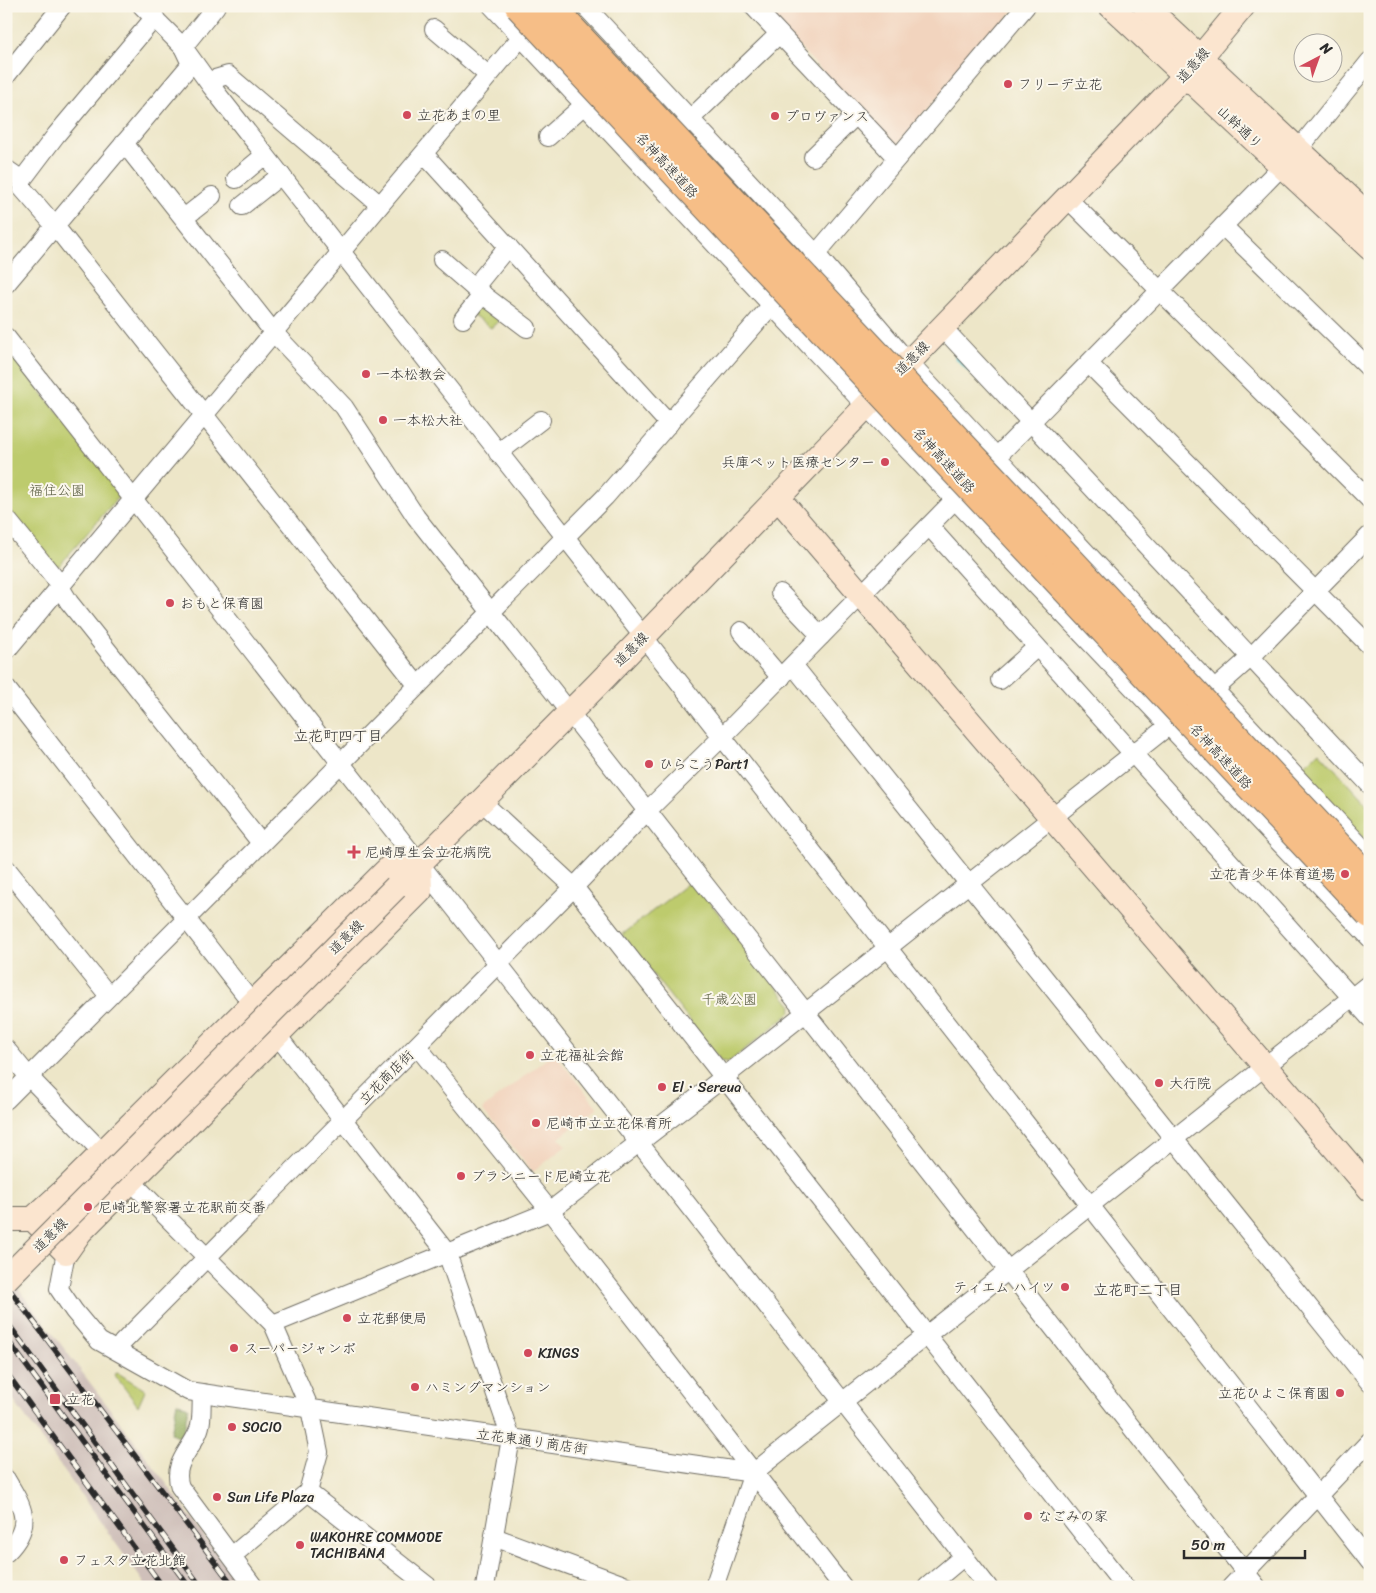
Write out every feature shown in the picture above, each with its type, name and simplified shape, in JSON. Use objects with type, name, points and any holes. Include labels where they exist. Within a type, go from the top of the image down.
[{"type":"highway","name":"名神高速道路","points":[[519,6],[1370,914]]},
{"type":"highway","name":"名神高速道路","points":[[550,6],[1370,880]]},
{"type":"street","points":[[6,76],[62,6]]},
{"type":"street","points":[[183,47],[216,6]]},
{"type":"street","points":[[492,6],[770,305],[1370,938]]},
{"type":"street","points":[[6,651],[57,582],[270,329],[341,253],[521,37],[550,6]]},
{"type":"street","points":[[585,6],[816,254],[908,362],[1370,856]]},
{"type":"street","points":[[753,6],[897,158]]},
{"type":"street","points":[[6,1100],[341,761],[605,498],[816,254],[1026,6]]},
{"type":"street","name":"山幹通り","points":[[1111,6],[1185,76],[1290,158],[1370,217]]},
{"type":"street","name":"山幹通り","points":[[1145,6],[1200,58],[1370,248]]},
{"type":"street","name":"道意線","points":[[6,1279],[643,637],[1185,76],[1243,6]]},
{"type":"street","points":[[418,686],[55,226],[12,176],[56,135],[148,12],[183,47],[208,82],[564,538],[1370,1562]]},
{"type":"street","points":[[434,30],[488,76]]},
{"type":"street","points":[[640,165],[779,34]]},
{"type":"street","points":[[6,284],[191,64],[183,47]]},
{"type":"street","name":"立花商店街","points":[[122,1343],[648,810],[787,672],[1290,158],[1370,62]]},
{"type":"street","points":[[208,82],[228,75],[380,205]]},
{"type":"street","points":[[548,138],[584,105]]},
{"type":"street","points":[[813,157],[856,115]]},
{"type":"street","points":[[124,143],[270,329],[344,407],[416,517],[492,611],[1257,1587]]},
{"type":"street","points":[[424,154],[669,424]]},
{"type":"street","points":[[236,179],[265,155]]},
{"type":"street","points":[[242,206],[281,176]]},
{"type":"street","points":[[184,218],[212,196]]},
{"type":"street","points":[[1067,198],[1370,500]]},
{"type":"street","points":[[1223,226],[1370,369]]},
{"type":"street","points":[[463,319],[508,246]]},
{"type":"street","points":[[442,260],[527,328]]},
{"type":"street","points":[[942,327],[1370,786]]},
{"type":"street","points":[[6,337],[988,1587]]},
{"type":"street","points":[[1089,364],[1370,646]]},
{"type":"street","points":[[498,452],[541,420]]},
{"type":"street","points":[[778,498],[1370,1190]]},
{"type":"street","points":[[6,518],[261,843]]},
{"type":"street","points":[[929,526],[1370,1018]]},
{"type":"street","points":[[273,1324],[550,1211],[723,1078],[1134,754],[1168,725],[1215,690],[1250,658],[1370,535]]},
{"type":"street","points":[[780,592],[822,636]]},
{"type":"street","points":[[741,631],[787,672],[969,884],[1370,1383]]},
{"type":"street","points":[[1000,680],[1037,647]]},
{"type":"street","points":[[6,688],[187,917],[447,1253],[511,1438],[485,1587]]},
{"type":"street","points":[[481,801],[574,887],[1125,1587]]},
{"type":"street","points":[[6,1219],[33,1219],[393,864],[419,864]]},
{"type":"street","points":[[33,1219],[66,1252],[80,1232],[420,891],[419,864]]},
{"type":"street","points":[[6,868],[108,996]]},
{"type":"street","points":[[714,1587],[753,1473],[1370,983]]},
{"type":"street","points":[[417,1046],[550,1211],[842,1587]]},
{"type":"street","points":[[6,1049],[29,1077],[273,1324],[310,1410],[319,1452],[308,1492],[232,1556]]},
{"type":"street","name":"立花東通り商店街","points":[[66,1252],[59,1289],[74,1311],[99,1341],[188,1391],[753,1473]]},
{"type":"street","points":[[202,1393],[199,1431],[184,1454],[178,1479],[180,1487],[254,1587]]},
{"type":"street","points":[[1232,1587],[1370,1440]]},
{"type":"street","points":[[6,1479],[12,1501],[22,1507],[23,1530],[20,1538],[6,1553]]},
{"type":"street","points":[[308,1492],[429,1587]]},
{"type":"street","points":[[494,1537],[629,1587]]},
{"type":"street","points":[[927,1587],[964,1556]]},
{"type":"shaded area","points":[[760,6],[1017,6],[895,147]]},
{"type":"shaded area","name":"尼崎市立立花保育所","points":[[554,1053],[598,1108],[559,1138],[566,1146],[533,1172],[482,1109]]},
{"type":"shaded area","points":[[6,1272],[163,1479],[241,1587],[147,1587],[6,1390]]},
{"type":"green space","points":[[481,303],[504,316],[491,328],[472,314]]},
{"type":"green space","name":"福住公園","points":[[6,348],[117,487],[119,496],[59,566],[52,565],[6,508]]},
{"type":"green space","points":[[1319,752],[1370,807],[1370,834],[1364,839],[1299,770]]},
{"type":"green space","name":"千歳公園","points":[[692,880],[792,1006],[791,1012],[729,1062],[721,1061],[622,935]]},
{"type":"green space","points":[[118,1373],[145,1390],[138,1406],[114,1374]]},
{"type":"green space","points":[[177,1402],[188,1407],[184,1431],[179,1437],[171,1433]]},
{"type":"waterway","points":[[957,357],[978,378]]},
{"type":"railway","points":[[6,1285],[234,1587]]},
{"type":"railway","points":[[6,1321],[201,1587]]},
{"type":"railway","points":[[6,1338],[189,1587]]},
{"type":"railway","points":[[6,1372],[163,1587]]},
{"type":"place","name":"フリーデ立花","points":[[1008,84]]},
{"type":"place","name":"立花あまの里","points":[[407,115]]},
{"type":"place","name":"プロヴァンス","points":[[775,116]]},
{"type":"place","name":"一本松教会","points":[[366,374]]},
{"type":"place","name":"一本松大社","points":[[383,420]]},
{"type":"place","name":"兵庫ペット医療センター","points":[[885,462]]},
{"type":"place","name":"おもと保育園","points":[[170,603]]},
{"type":"place","name":"ひらこうPart1","points":[[649,764]]},
{"type":"place","name":"尼崎厚生会立花病院","points":[[354,852]]},
{"type":"place","name":"立花青少年体育道場","points":[[1345,874]]},
{"type":"place","name":"立花福祉会館","points":[[530,1055]]},
{"type":"place","name":"大行院","points":[[1159,1083]]},
{"type":"place","name":"El・Sereua","points":[[662,1087]]},
{"type":"place","name":"尼崎市立立花保育所","points":[[536,1123]]},
{"type":"place","name":"ブランニード尼崎立花","points":[[461,1176]]},
{"type":"place","name":"尼崎北警察署立花駅前交番","points":[[88,1207]]},
{"type":"place","name":"ティエム ハイツ","points":[[1065,1287]]},
{"type":"place","name":"立花郵便局","points":[[347,1318]]},
{"type":"place","name":"スーパージャンボ","points":[[234,1348]]},
{"type":"place","name":"KINGS","points":[[528,1353]]},
{"type":"place","name":"ハミングマンション","points":[[415,1387]]},
{"type":"place","name":"立花ひよこ保育園","points":[[1340,1393]]},
{"type":"place","name":"立花","points":[[55,1399]]},
{"type":"place","name":"SOCIO","points":[[232,1427]]},
{"type":"place","name":"Sun Life Plaza","points":[[217,1497]]},
{"type":"place","name":"なごみの家","points":[[1028,1516]]},
{"type":"place","name":"WAKOHRE COMMODE TACHIBANA","points":[[300,1545]]},
{"type":"place","name":"フェスタ立花北館","points":[[64,1560]]},
{"type":"district","name":"立花町四丁目","points":[[338,736]]},
{"type":"district","name":"立花町二丁目","points":[[1138,1290]]}]
